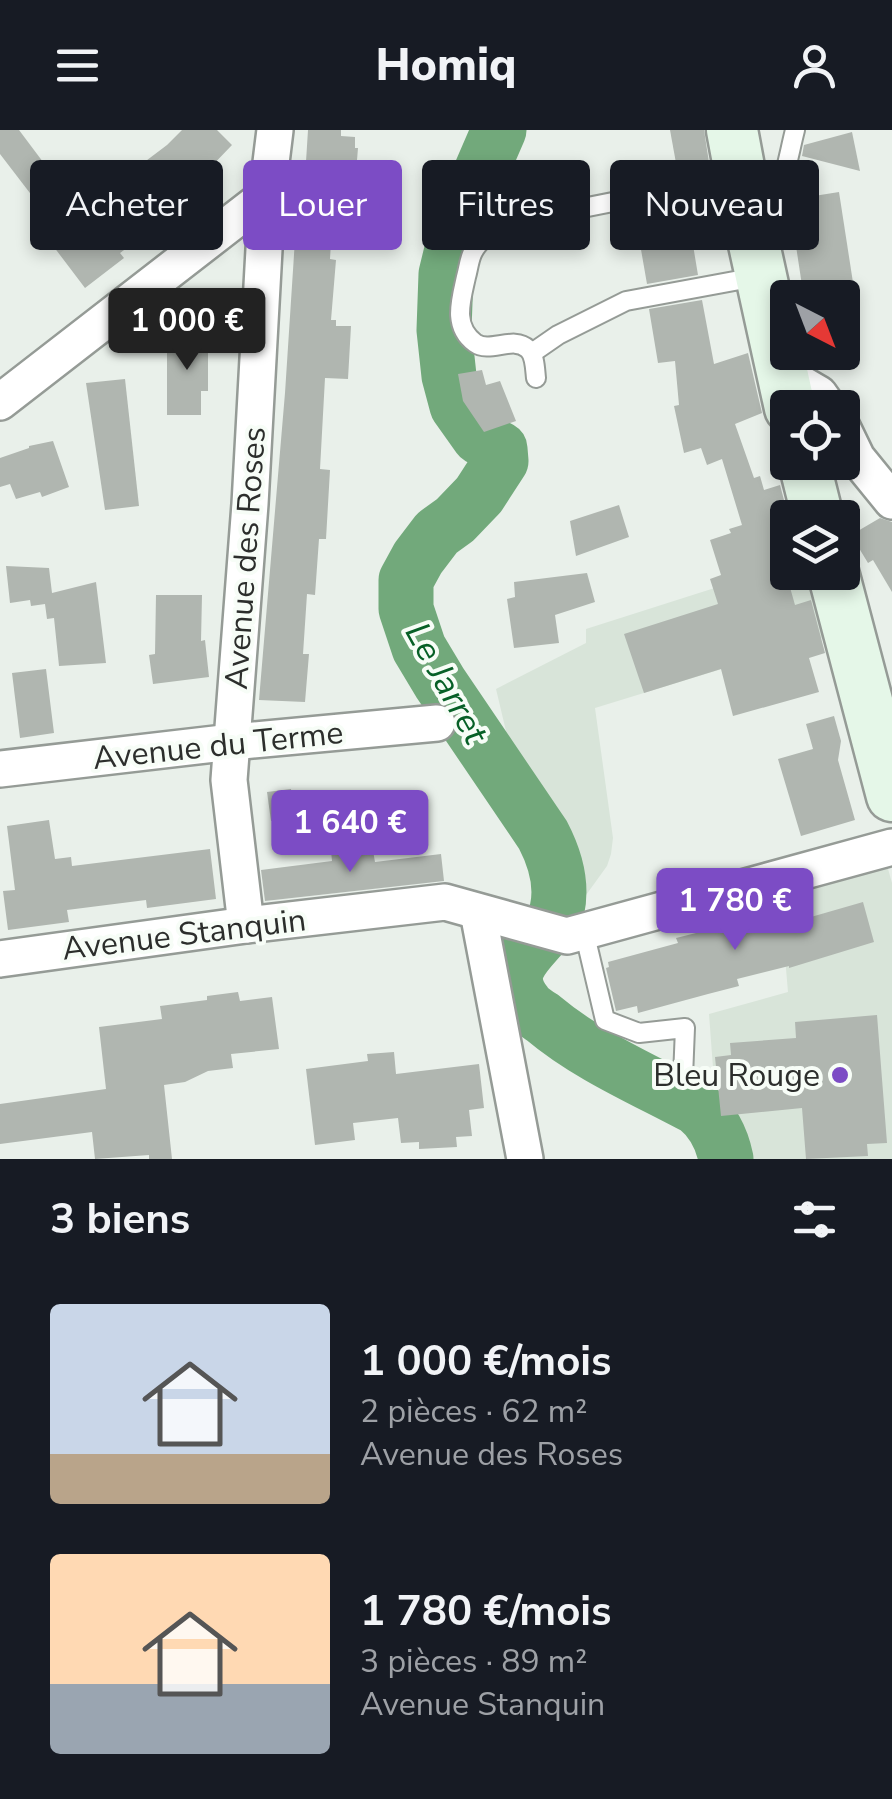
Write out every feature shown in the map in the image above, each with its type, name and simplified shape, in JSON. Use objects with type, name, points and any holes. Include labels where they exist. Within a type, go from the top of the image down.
[{"type":"main road","points":[[755,250],[786,390]]},
{"type":"main road","points":[[838,590],[892,796]]},
{"type":"street","name":"Avenue des Roses","points":[[271,160],[275,130]]},
{"type":"street","points":[[0,402],[243,215]]},
{"type":"street","name":"Avenue des Roses","points":[[246,925],[230,780],[264,250]]},
{"type":"street","points":[[860,461],[892,501]]},
{"type":"street","name":"Avenue du Terme","points":[[0,769],[436,723]]},
{"type":"street","points":[[580,932],[892,848]]},
{"type":"street","name":"Avenue Stanquin","points":[[0,958],[444,902],[518,922],[580,932]]},
{"type":"street","points":[[478,912],[525,1159]]},
{"type":"lane","points":[[787,160],[795,130]]},
{"type":"lane","points":[[536,378],[532,352],[524,344],[482,347],[472,341],[461,324],[458,312],[472,252],[488,234],[506,223],[736,154]]},
{"type":"lane","points":[[532,352],[558,334],[626,301],[761,276]]},
{"type":"lane","points":[[580,932],[604,1020],[638,1033],[684,1028],[683,1077]]},
{"type":"shaded area","points":[[770,570],[770,590],[810,590],[823,638],[595,708],[613,838],[611,854],[607,866],[568,920],[564,863],[554,833],[520,790],[496,689],[586,643],[586,629]]},
{"type":"shaded area","points":[[885,858],[892,883],[892,1159],[735,1159],[716,1108],[709,1014],[788,992],[779,887]]},
{"type":"building","points":[[0,130],[19,130],[42,160],[30,160],[30,193],[0,154]]},
{"type":"building","points":[[182,130],[217,130],[232,145],[218,160],[147,160]]},
{"type":"building","points":[[308,130],[341,130],[341,136],[355,137],[357,160],[306,160]]},
{"type":"building","points":[[670,130],[704,130],[709,160],[675,160]]},
{"type":"building","points":[[852,132],[860,171],[802,156],[804,145]]},
{"type":"building","points":[[839,192],[853,280],[801,280],[797,250],[819,250],[819,195]]},
{"type":"building","points":[[56,250],[124,250],[120,253],[124,258],[85,288]]},
{"type":"building","points":[[294,250],[331,250],[330,259],[336,260],[331,320],[336,320],[336,326],[351,326],[348,379],[325,378],[320,469],[330,470],[326,539],[319,539],[315,595],[307,594],[303,654],[309,654],[305,702],[259,700]]},
{"type":"building","points":[[641,250],[694,250],[698,275],[647,284]]},
{"type":"building","points":[[702,300],[714,364],[748,353],[762,413],[735,424],[754,478],[760,476],[764,490],[780,485],[784,500],[770,500],[770,590],[791,590],[795,605],[811,600],[825,653],[809,658],[819,692],[733,716],[721,669],[644,693],[624,634],[718,604],[710,579],[721,575],[710,540],[742,525],[722,459],[707,465],[701,448],[684,453],[674,406],[679,405],[675,361],[658,363],[649,309]]},
{"type":"building","points":[[167,335],[208,335],[208,391],[201,391],[201,415],[167,415]]},
{"type":"building","points":[[482,370],[486,385],[500,381],[516,421],[484,432],[463,401],[458,374]]},
{"type":"building","points":[[125,379],[139,506],[105,510],[86,383]]},
{"type":"building","points":[[53,441],[69,487],[42,497],[40,492],[16,499],[10,484],[0,487],[0,458]]},
{"type":"building","points":[[619,505],[629,537],[576,556],[570,521]]},
{"type":"building","points":[[880,518],[892,522],[892,592],[873,560],[868,563],[860,550],[860,530]]},
{"type":"building","points":[[6,566],[49,568],[52,593],[96,582],[106,663],[59,666],[54,618],[47,619],[45,604],[31,606],[30,600],[10,603]]},
{"type":"building","points":[[587,573],[595,602],[555,615],[559,643],[514,648],[507,599],[515,597],[514,582]]},
{"type":"building","points":[[156,595],[202,595],[201,641],[205,640],[209,677],[153,684],[149,655],[155,654]]},
{"type":"building","points":[[46,669],[54,733],[20,738],[12,673]]},
{"type":"building","points":[[834,716],[841,741],[838,760],[855,820],[801,836],[778,759],[813,749],[806,724]]},
{"type":"building","points":[[291,789],[294,818],[271,821],[267,792]]},
{"type":"building","points":[[49,820],[55,859],[71,857],[72,866],[210,849],[216,899],[147,908],[146,900],[67,910],[69,922],[8,930],[3,891],[15,890],[7,826]]},
{"type":"building","points":[[372,845],[375,862],[441,854],[444,881],[265,901],[261,870],[332,861],[331,851]]},
{"type":"building","points":[[801,894],[804,919],[863,902],[874,942],[737,979],[739,986],[638,1013],[637,1006],[616,1011],[608,962],[678,943],[676,938],[748,920],[744,909]]},
{"type":"building","points":[[238,992],[240,1001],[272,997],[279,1049],[231,1054],[233,1068],[208,1071],[185,1082],[164,1085],[172,1159],[149,1159],[149,1155],[95,1159],[92,1132],[0,1144],[0,1104],[106,1089],[99,1027],[162,1019],[160,1006]]},
{"type":"building","name":"Bleu Rouge","points":[[877,1015],[887,1143],[867,1144],[868,1156],[806,1159],[802,1108],[721,1116],[715,1057],[731,1055],[730,1043],[796,1038],[795,1022]]},
{"type":"building","points":[[394,1052],[396,1074],[479,1064],[484,1108],[469,1110],[472,1136],[456,1137],[457,1147],[419,1149],[419,1142],[401,1143],[398,1118],[353,1123],[355,1140],[315,1145],[306,1069],[368,1061],[367,1054]]},
{"type":"waterway","name":"Le Jarret","points":[[499,130],[458,225],[446,274],[444,330],[457,406],[479,437],[500,449],[501,461],[479,495],[437,533],[418,558],[406,580],[406,609],[419,648],[543,835],[554,862],[559,890],[557,910],[519,964],[516,976],[517,989],[525,1003],[598,1056],[697,1108],[716,1131],[726,1159]]},
{"type":"place","name":"Bleu Rouge","points":[[840,1075]]}]
